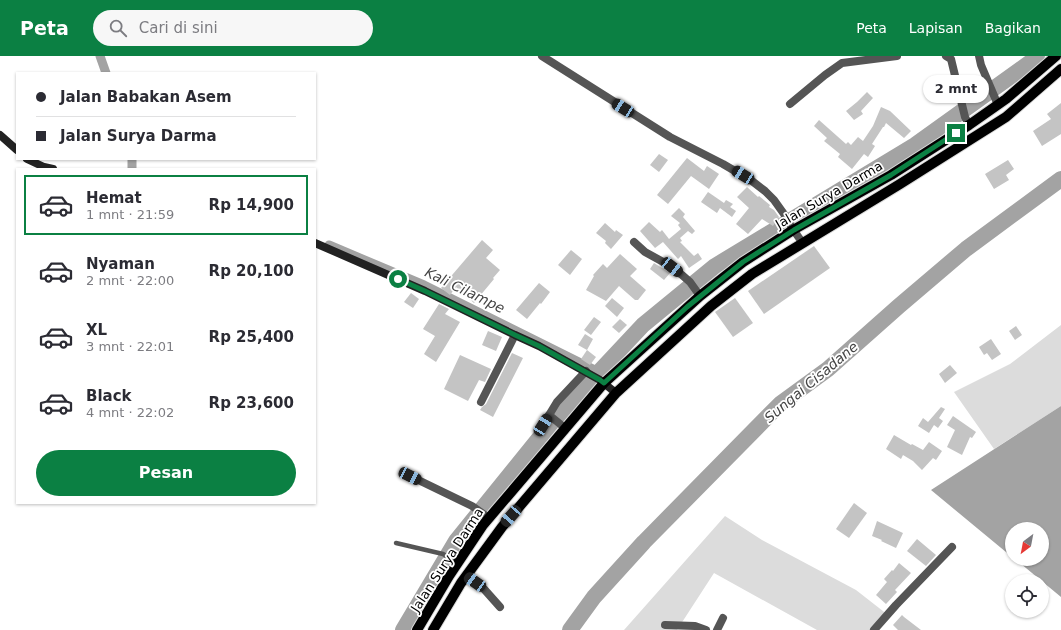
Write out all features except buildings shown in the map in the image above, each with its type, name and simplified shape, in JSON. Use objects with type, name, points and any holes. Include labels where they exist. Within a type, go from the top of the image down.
[{"type":"main road","name":"Jalan Surya Darma","points":[[417,630],[456,562],[483,525],[487,517],[602,381],[699,295],[743,262],[793,229],[891,175],[1036,74],[1056,56]]},
{"type":"main road","name":"Jalan Surya Darma","points":[[433,630],[466,576],[502,527],[616,393],[710,306],[752,274],[802,242],[900,184],[1006,117],[1061,69]]},
{"type":"street","points":[[542,56],[670,137],[723,164],[752,181],[774,200],[802,242]]},
{"type":"street","points":[[790,104],[825,74],[842,63],[897,56]]},
{"type":"street","points":[[946,56],[951,59],[967,121]]},
{"type":"street","points":[[979,56],[981,66],[996,101]]},
{"type":"street","points":[[0,135],[16,149]]},
{"type":"street","points":[[29,160],[48,168]]},
{"type":"street","points":[[634,242],[650,255],[672,267],[690,282],[699,295]]},
{"type":"street","points":[[316,243],[425,291],[539,346],[602,381],[616,393]]},
{"type":"street","points":[[481,402],[515,335]]},
{"type":"street","points":[[543,425],[550,416],[557,402],[586,372]]},
{"type":"street","points":[[550,416],[563,426]]},
{"type":"street","points":[[410,476],[472,506],[487,517]]},
{"type":"street","points":[[874,630],[952,547]]},
{"type":"street","points":[[466,576],[484,589],[500,607]]},
{"type":"street","points":[[717,630],[723,618]]},
{"type":"street","points":[[665,625],[696,626],[706,630]]},
{"type":"lane","points":[[396,543],[445,556],[456,562]]},
{"type":"shaded area","points":[[1061,325],[1061,406],[994,449],[954,392],[1010,364]]},
{"type":"shaded area","points":[[1061,406],[1061,597],[1049,587],[1049,574],[1033,574],[1023,566],[1049,566],[1049,522],[1005,522],[1005,551],[931,490]]},
{"type":"shaded area","points":[[725,516],[762,540],[856,590],[888,615],[874,630],[817,630],[714,573],[677,630],[624,630]]},
{"type":"waterway","name":"Kali Cilampe","points":[[100,56],[106,72]]},
{"type":"waterway","points":[[403,630],[456,541],[553,421],[643,325],[715,266],[915,145],[1037,56]]},
{"type":"waterway","name":"Kali Cilampe","points":[[132,160],[132,168]]},
{"type":"waterway","name":"Sungai Cisadane","points":[[570,630],[594,597],[644,542],[780,404],[828,369],[966,249],[1061,179]]},
{"type":"waterway","name":"Kali Cilampe","points":[[329,245],[424,285],[599,372]]},
{"type":"route","points":[[398,279],[539,346],[604,383],[687,307],[743,262],[794,230],[891,175],[956,133]]}]
